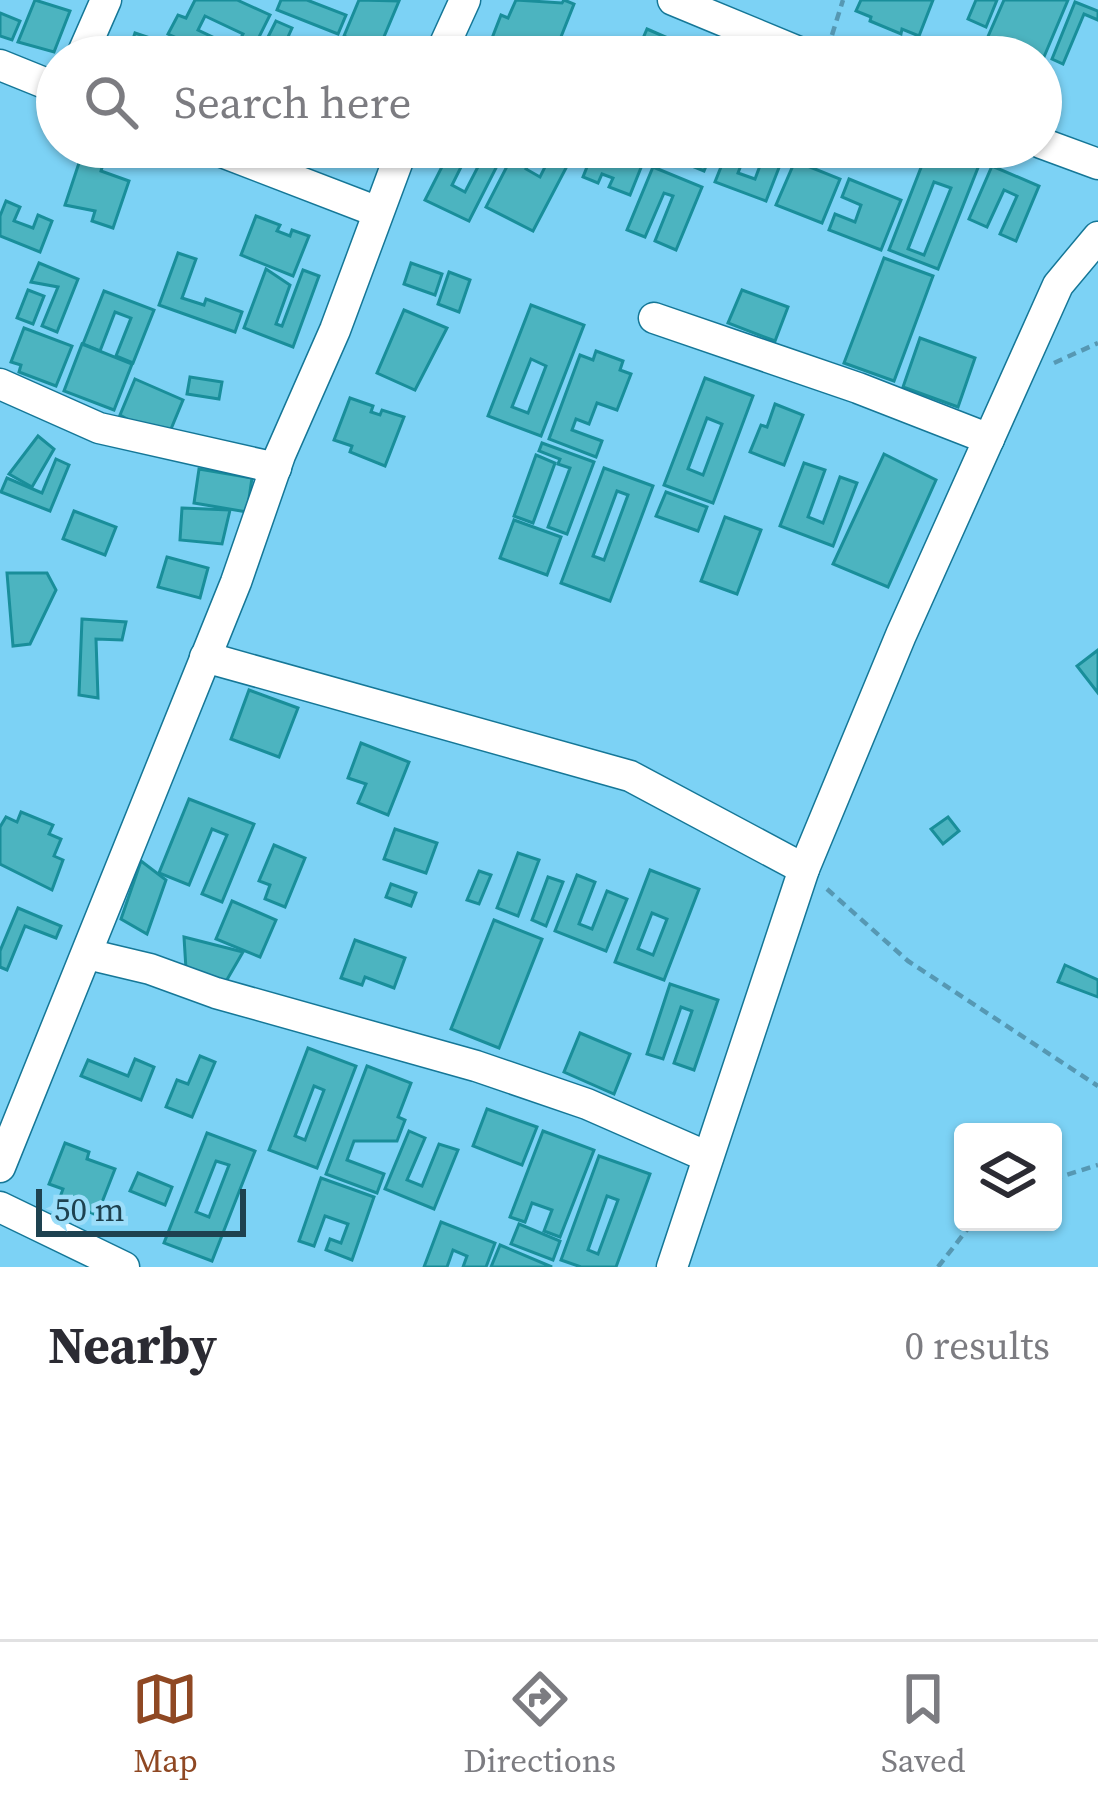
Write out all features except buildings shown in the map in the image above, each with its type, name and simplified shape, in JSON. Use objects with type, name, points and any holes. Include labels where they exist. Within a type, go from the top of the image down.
[{"type":"street","points":[[90,36],[106,0]]},
{"type":"street","points":[[449,36],[465,0]]},
{"type":"street","points":[[673,0],[786,36]]},
{"type":"street","points":[[0,65],[36,80]]},
{"type":"street","points":[[1062,151],[1098,164]]},
{"type":"street","points":[[264,168],[378,212]]},
{"type":"street","points":[[0,1167],[14,1095],[87,954],[236,582],[276,468],[335,331],[395,168]]},
{"type":"street","points":[[672,1267],[804,869],[901,635],[1058,285],[1098,237]]},
{"type":"street","points":[[654,318],[989,439]]},
{"type":"street","points":[[0,383],[99,428],[276,468]]},
{"type":"street","points":[[205,656],[630,776],[804,869]]},
{"type":"street","points":[[87,954],[476,1066],[586,1104],[708,1157]]},
{"type":"street","points":[[0,1207],[124,1267]]},
{"type":"path","points":[[826,36],[843,0]]},
{"type":"path","points":[[804,869],[908,961],[1098,1086]]},
{"type":"path","points":[[1062,1176],[1098,1165]]},
{"type":"path","points":[[938,1267],[966,1231]]}]
